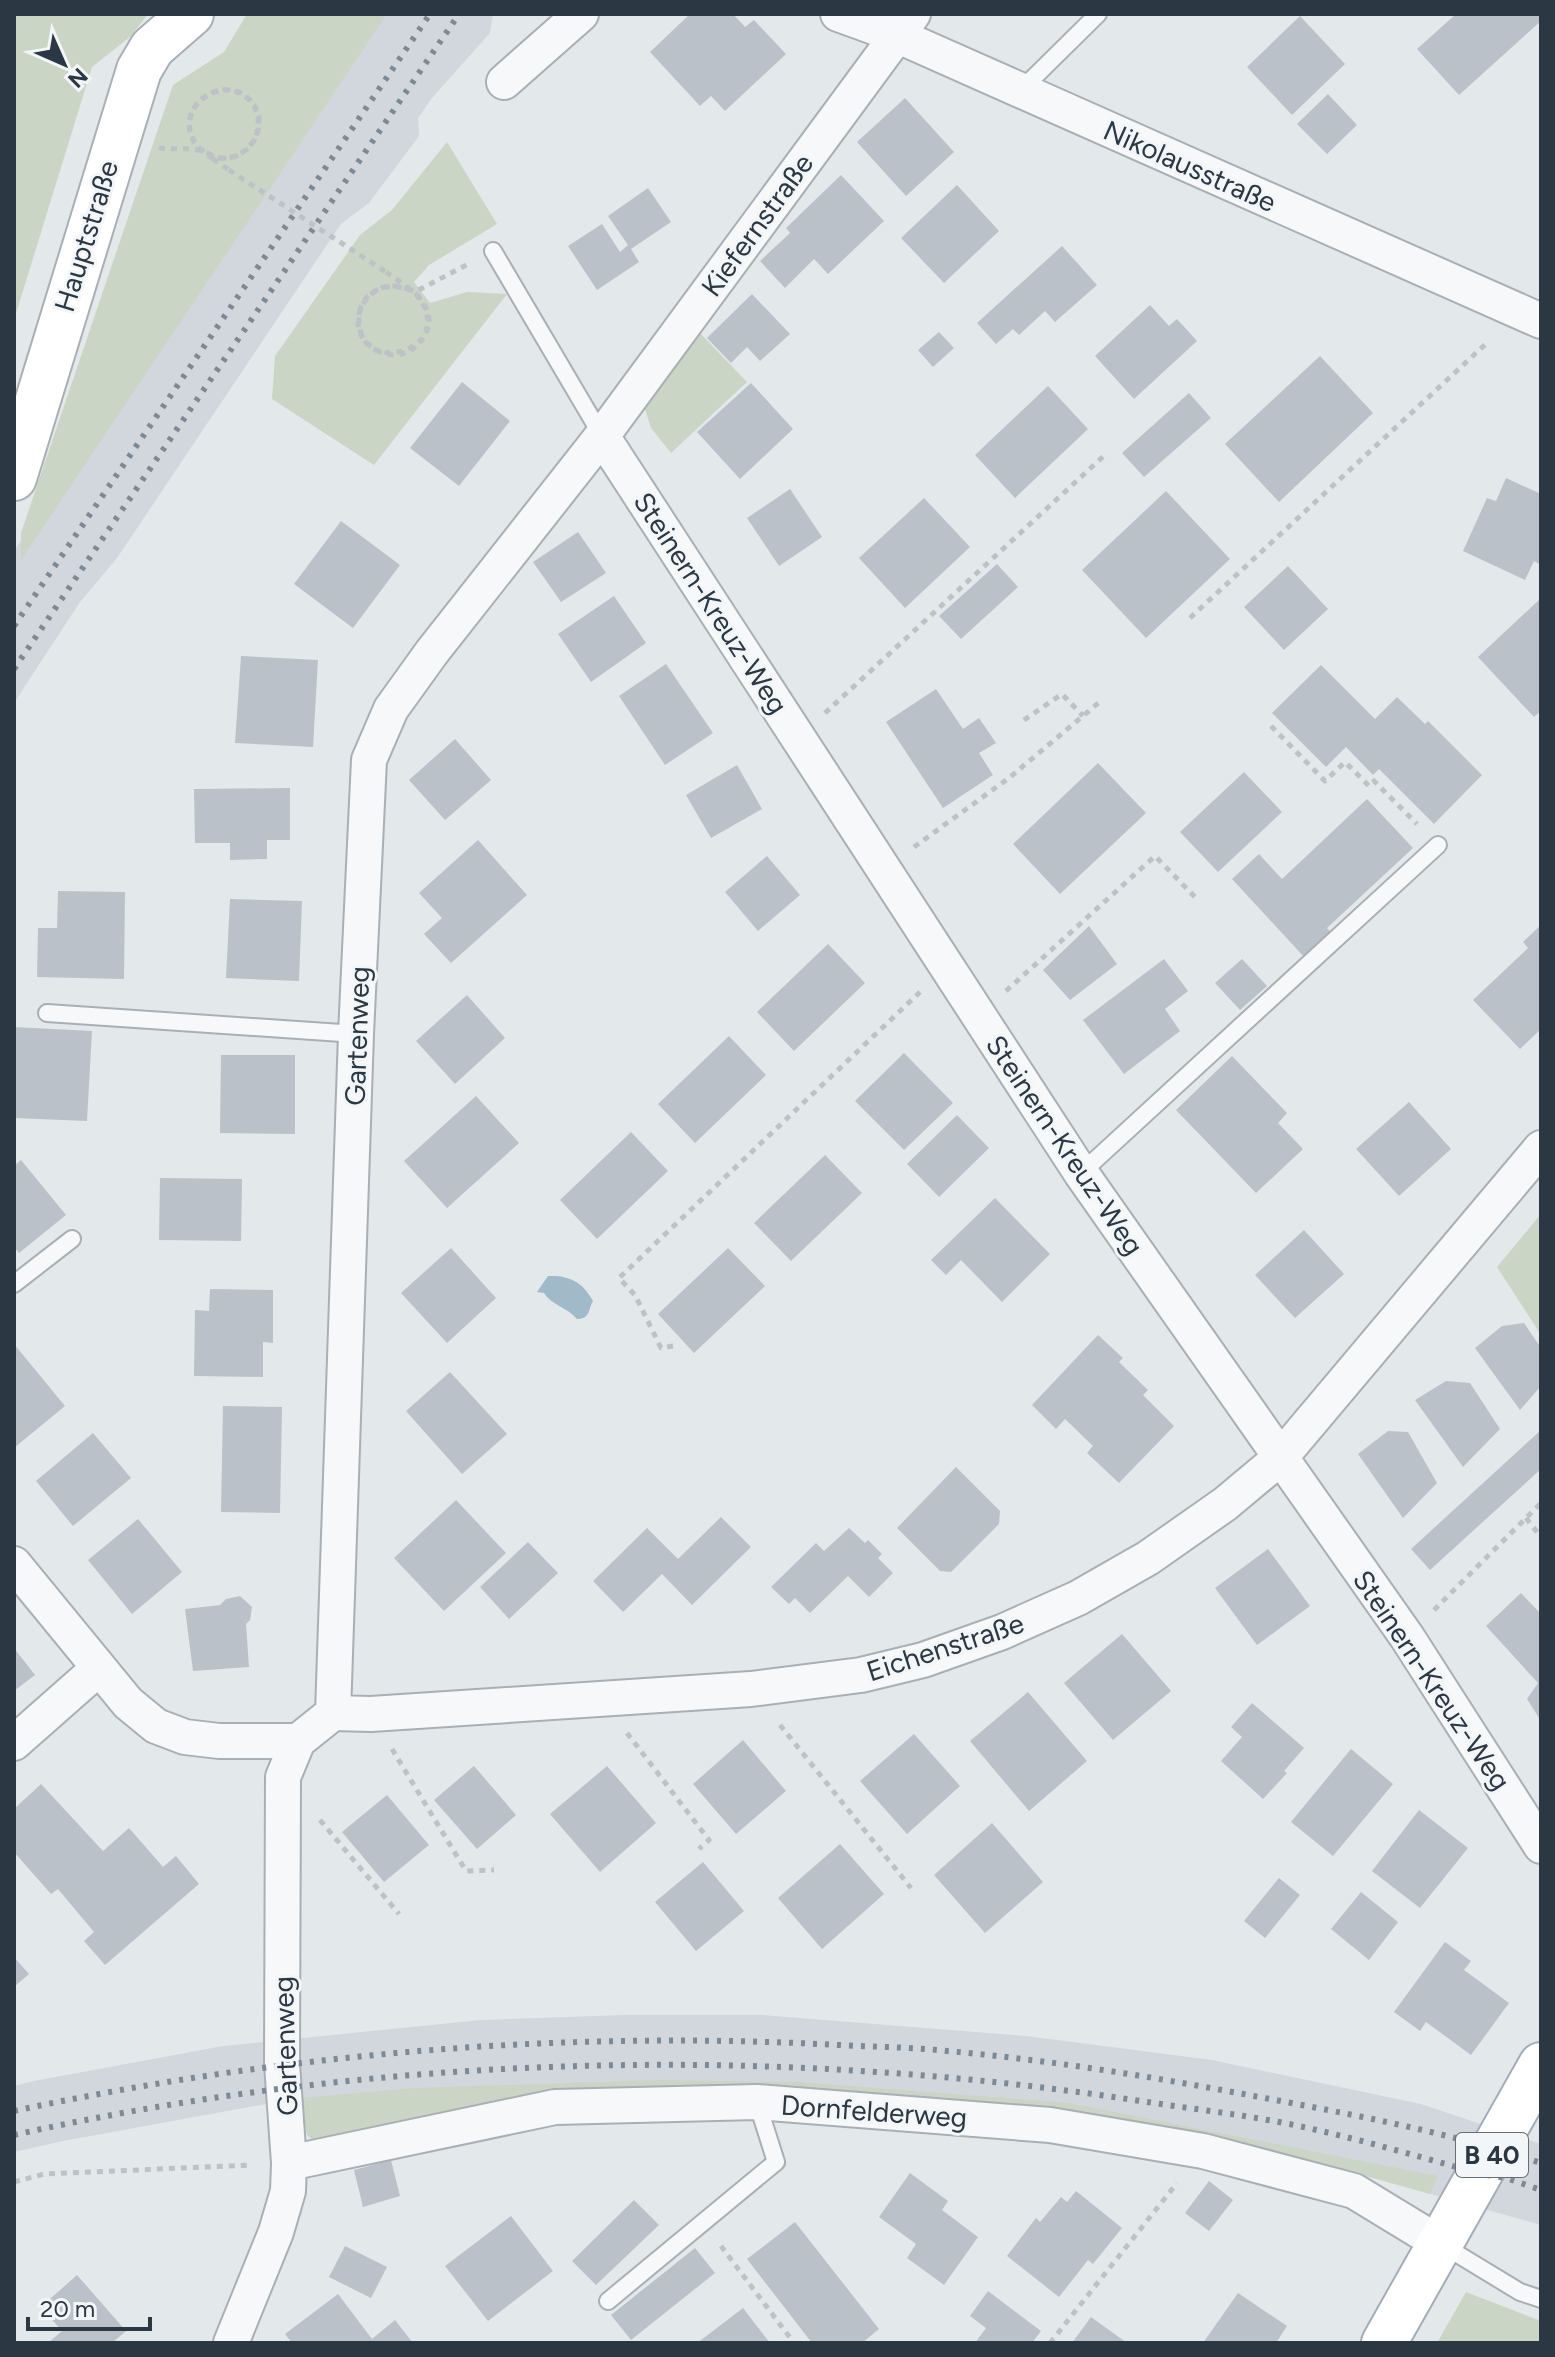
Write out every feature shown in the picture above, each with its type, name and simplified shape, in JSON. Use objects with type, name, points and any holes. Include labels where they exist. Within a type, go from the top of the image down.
[{"type":"street","name":"Hauptstraße","points":[[14,478],[139,70],[152,48],[191,14]]},
{"type":"street","points":[[504,82],[581,14]]},
{"type":"street","name":"Nikolausstraße","points":[[838,14],[904,24],[1021,90],[1530,317]]},
{"type":"street","name":"Kiefernstraße","points":[[602,436],[904,24]]},
{"type":"street","name":"Steinern-Kreuz-Weg","points":[[602,436],[1081,1173],[1407,1637],[1541,1846]]},
{"type":"street","name":"Gartenweg","points":[[333,1713],[356,1034],[369,760],[391,709],[432,652],[602,436]]},
{"type":"street","name":"Eichenstraße","points":[[333,1713],[371,1714],[751,1689],[861,1675],[923,1660],[1002,1632],[1078,1598],[1148,1558],[1225,1504],[1280,1458],[1541,1148]]},
{"type":"street","points":[[14,1564],[128,1703],[156,1726],[185,1737],[219,1741],[298,1741],[333,1713]]},
{"type":"street","points":[[14,1743],[99,1668]]},
{"type":"street","name":"Gartenweg","points":[[231,2343],[276,2232],[288,2191],[282,2064],[283,1777],[298,1741]]},
{"type":"street","name":"B 40","points":[[1384,2343],[1541,2065]]},
{"type":"street","name":"Dornfelderweg","points":[[289,2163],[555,2107],[757,2102],[1050,2125],[1203,2151],[1354,2191],[1441,2244]]},
{"type":"lane","points":[[1021,90],[1098,14]]},
{"type":"lane","points":[[493,251],[602,436]]},
{"type":"lane","points":[[1081,1173],[1438,845]]},
{"type":"lane","points":[[47,1013],[356,1034]]},
{"type":"lane","points":[[14,1284],[72,1239]]},
{"type":"lane","points":[[608,2301],[776,2162],[757,2102]]},
{"type":"lane","points":[[1441,2244],[1520,2292],[1541,2299]]},
{"type":"path","points":[[227,90],[210,93],[196,104],[190,120],[192,136],[199,148],[208,156],[226,159],[242,154],[258,134],[258,116],[250,100],[236,91],[227,90],[219,90],[203,97],[192,111],[190,128],[195,144],[213,159],[417,294],[428,315],[422,340],[400,354],[383,353],[368,344],[358,320],[362,304],[368,297],[382,287],[390,286],[415,292],[493,251]]},
{"type":"path","points":[[202,151],[226,158],[242,154]]},
{"type":"path","points":[[399,286],[408,288],[421,299],[428,323],[416,346],[392,354],[376,350],[369,344],[359,321],[368,297],[382,287],[399,286]]},
{"type":"path","points":[[1190,618],[1530,317]]},
{"type":"path","points":[[798,738],[1107,453]]},
{"type":"path","points":[[1024,720],[1062,694],[1083,716]]},
{"type":"path","points":[[884,869],[1009,778],[1102,700]]},
{"type":"path","points":[[1271,726],[1325,781],[1345,762],[1369,786],[1374,781],[1438,845]]},
{"type":"path","points":[[979,1016],[1155,856],[1195,897]]},
{"type":"path","points":[[673,1346],[661,1348],[635,1295],[619,1278],[947,966]]},
{"type":"path","points":[[1407,1637],[1541,1503]]},
{"type":"path","points":[[1526,1518],[1541,1537]]},
{"type":"path","points":[[751,1689],[911,1888]]},
{"type":"path","points":[[599,1698],[709,1840],[699,1849]]},
{"type":"path","points":[[371,1714],[466,1871],[494,1870]]},
{"type":"path","points":[[283,1777],[399,1914]]},
{"type":"path","points":[[1050,2343],[1203,2151]]},
{"type":"path","points":[[14,2182],[44,2174],[289,2163]]},
{"type":"path","points":[[703,2223],[794,2343]]},
{"type":"shaded area","points":[[370,14],[493,14],[490,33],[418,118],[419,136],[369,203],[341,224],[117,558],[80,602],[14,703],[14,551]]},
{"type":"shaded area","points":[[623,2015],[761,2015],[1026,2036],[1212,2060],[1421,2104],[1541,2144],[1541,2225],[1320,2163],[1077,2117],[799,2091],[307,2135],[299,2098],[14,2152],[14,2086],[34,2081],[223,2046],[481,2020]]},
{"type":"green space","points":[[14,14],[148,14],[131,36],[92,67],[14,320]]},
{"type":"green space","points":[[247,14],[387,14],[21,560],[21,533],[173,85],[224,52]]},
{"type":"green space","points":[[447,142],[497,224],[429,265],[414,282],[430,303],[467,292],[507,294],[374,465],[272,399],[275,356],[360,235],[392,210]]},
{"type":"green space","points":[[698,331],[747,382],[671,453],[651,428],[644,406]]},
{"type":"green space","points":[[1541,1214],[1541,1335],[1497,1267]]},
{"type":"green space","points":[[659,2080],[800,2082],[1069,2103],[1438,2176],[1430,2194],[1320,2163],[1077,2117],[799,2091],[319,2146],[307,2135],[300,2098],[413,2088]]},
{"type":"green space","points":[[1466,2292],[1541,2321],[1541,2343],[1437,2343]]},
{"type":"water","points":[[548,1276],[569,1278],[585,1289],[593,1301],[586,1316],[577,1319],[544,1293],[537,1292]]},
{"type":"building","points":[[690,14],[733,14],[745,27],[754,20],[786,54],[725,111],[711,96],[700,106],[650,52]]},
{"type":"building","points":[[1456,14],[1541,14],[1541,21],[1459,95],[1417,49]]},
{"type":"building","points":[[1300,16],[1345,64],[1292,115],[1247,67]]},
{"type":"building","points":[[1328,94],[1357,125],[1327,154],[1297,124]]},
{"type":"building","points":[[905,98],[954,152],[906,196],[857,142]]},
{"type":"building","points":[[841,175],[884,221],[828,274],[814,259],[785,288],[760,261],[790,233],[786,228]]},
{"type":"building","points":[[957,185],[999,231],[944,283],[901,238]]},
{"type":"building","points":[[648,188],[671,222],[631,249],[639,262],[597,290],[568,246],[602,224],[620,252],[628,245],[608,216]]},
{"type":"building","points":[[1062,246],[1097,285],[1055,322],[1045,311],[1019,335],[1013,329],[996,344],[977,323]]},
{"type":"building","points":[[752,294],[790,334],[760,361],[747,347],[731,363],[707,338]]},
{"type":"building","points":[[1150,305],[1169,326],[1177,319],[1197,341],[1134,399],[1095,356]]},
{"type":"building","points":[[939,332],[954,348],[933,367],[918,350]]},
{"type":"building","points":[[1320,356],[1373,413],[1279,502],[1225,444]]},
{"type":"building","points":[[462,382],[510,421],[459,486],[410,448]]},
{"type":"building","points":[[751,383],[793,429],[740,479],[697,432]]},
{"type":"building","points":[[1048,386],[1088,429],[1015,498],[975,455]]},
{"type":"building","points":[[1189,393],[1211,418],[1144,477],[1122,453]]},
{"type":"building","points":[[1506,478],[1541,494],[1541,565],[1534,561],[1525,580],[1463,551],[1487,498],[1496,501]]},
{"type":"building","points":[[790,489],[822,537],[779,566],[747,518]]},
{"type":"building","points":[[1166,491],[1230,559],[1146,638],[1082,570]]},
{"type":"building","points":[[924,498],[970,547],[905,608],[859,558]]},
{"type":"building","points":[[341,521],[400,565],[353,628],[294,584]]},
{"type":"building","points":[[578,532],[606,573],[561,602],[533,562]]},
{"type":"building","points":[[997,564],[1018,587],[961,639],[939,616]]},
{"type":"building","points":[[1288,566],[1328,609],[1284,650],[1244,607]]},
{"type":"building","points":[[614,596],[646,643],[591,682],[558,634]]},
{"type":"building","points":[[1541,598],[1541,711],[1534,717],[1478,657]]},
{"type":"building","points":[[241,656],[318,660],[313,747],[235,743]]},
{"type":"building","points":[[666,664],[713,733],[665,765],[619,696]]},
{"type":"building","points":[[1321,665],[1375,719],[1397,697],[1425,724],[1428,721],[1482,775],[1434,824],[1379,769],[1373,775],[1346,747],[1326,767],[1272,713]]},
{"type":"building","points":[[936,689],[963,729],[979,718],[996,743],[979,753],[993,775],[943,808],[886,722]]},
{"type":"building","points":[[455,739],[491,780],[445,820],[409,780]]},
{"type":"building","points":[[1098,763],[1146,813],[1060,894],[1013,844]]},
{"type":"building","points":[[737,765],[762,809],[711,838],[686,795]]},
{"type":"building","points":[[1244,772],[1282,812],[1218,872],[1180,832]]},
{"type":"building","points":[[290,788],[290,840],[267,840],[267,859],[230,860],[230,843],[195,843],[194,789]]},
{"type":"building","points":[[1367,799],[1413,848],[1327,928],[1332,933],[1305,958],[1232,879],[1259,854],[1282,879]]},
{"type":"building","points":[[478,840],[527,895],[451,963],[424,934],[442,918],[419,893]]},
{"type":"building","points":[[767,856],[800,895],[758,931],[725,892]]},
{"type":"building","points":[[58,891],[125,892],[124,979],[37,977],[38,928],[57,928]]},
{"type":"building","points":[[230,899],[302,901],[299,981],[226,978]]},
{"type":"building","points":[[1541,925],[1541,1029],[1520,1049],[1473,1000],[1528,948],[1523,942]]},
{"type":"building","points":[[1089,926],[1117,964],[1070,1000],[1043,970]]},
{"type":"building","points":[[828,944],[865,983],[794,1051],[757,1012]]},
{"type":"building","points":[[1164,959],[1188,991],[1165,1009],[1180,1031],[1124,1074],[1083,1020]]},
{"type":"building","points":[[1242,959],[1267,986],[1240,1010],[1215,983]]},
{"type":"building","points":[[467,995],[505,1038],[455,1084],[416,1041]]},
{"type":"building","points":[[14,1027],[92,1031],[87,1121],[14,1118]]},
{"type":"building","points":[[729,1036],[766,1075],[695,1143],[658,1104]]},
{"type":"building","points":[[904,1053],[953,1103],[904,1150],[855,1101]]},
{"type":"building","points":[[221,1055],[295,1055],[295,1134],[220,1133]]},
{"type":"building","points":[[1232,1056],[1287,1113],[1278,1123],[1303,1149],[1256,1193],[1176,1110]]},
{"type":"building","points":[[476,1096],[519,1143],[447,1208],[404,1161]]},
{"type":"building","points":[[1409,1102],[1451,1149],[1399,1196],[1356,1149]]},
{"type":"building","points":[[957,1115],[989,1148],[939,1197],[907,1164]]},
{"type":"building","points":[[631,1132],[668,1171],[597,1239],[560,1200]]},
{"type":"building","points":[[825,1155],[862,1193],[791,1261],[754,1223]]},
{"type":"building","points":[[21,1160],[66,1215],[19,1253],[14,1247],[14,1166]]},
{"type":"building","points":[[160,1178],[242,1179],[241,1241],[159,1240]]},
{"type":"building","points":[[995,1198],[1050,1254],[1002,1302],[961,1260],[946,1275],[931,1260]]},
{"type":"building","points":[[1304,1230],[1344,1274],[1295,1318],[1255,1275]]},
{"type":"building","points":[[451,1248],[496,1298],[447,1343],[401,1293]]},
{"type":"building","points":[[728,1248],[765,1286],[694,1353],[658,1314]]},
{"type":"building","points":[[210,1289],[273,1290],[273,1343],[263,1342],[263,1377],[194,1376],[195,1310],[209,1311]]},
{"type":"building","points":[[1524,1323],[1541,1348],[1541,1386],[1520,1410],[1475,1348],[1502,1326]]},
{"type":"building","points":[[1098,1335],[1123,1358],[1119,1362],[1148,1390],[1143,1395],[1174,1426],[1119,1483],[1087,1453],[1093,1446],[1065,1419],[1056,1429],[1032,1405]]},
{"type":"building","points":[[14,1344],[65,1406],[14,1448]]},
{"type":"building","points":[[450,1372],[507,1434],[462,1474],[406,1411]]},
{"type":"building","points":[[1446,1381],[1470,1383],[1500,1429],[1463,1467],[1415,1400]]},
{"type":"building","points":[[223,1406],[282,1407],[280,1513],[221,1512]]},
{"type":"building","points":[[1541,1430],[1541,1469],[1430,1570],[1411,1549]]},
{"type":"building","points":[[1388,1431],[1408,1432],[1437,1483],[1403,1518],[1358,1454]]},
{"type":"building","points":[[93,1433],[131,1478],[73,1526],[36,1481]]},
{"type":"building","points":[[956,1467],[1000,1511],[999,1524],[951,1572],[940,1571],[897,1528]]},
{"type":"building","points":[[456,1500],[506,1553],[444,1611],[394,1558]]},
{"type":"building","points":[[721,1517],[751,1547],[692,1605],[662,1574],[623,1612],[593,1581],[647,1528],[678,1559]]},
{"type":"building","points":[[138,1519],[182,1572],[132,1614],[88,1560]]},
{"type":"building","points":[[849,1528],[882,1554],[878,1558],[893,1573],[869,1597],[848,1576],[810,1613],[795,1598],[789,1604],[771,1587],[816,1543],[824,1551]]},
{"type":"building","points":[[528,1542],[558,1573],[509,1619],[480,1587]]},
{"type":"building","points":[[1268,1549],[1310,1606],[1257,1645],[1215,1588]]},
{"type":"building","points":[[1521,1593],[1541,1614],[1541,1721],[1527,1699],[1538,1683],[1486,1626]]},
{"type":"building","points":[[240,1596],[252,1607],[250,1620],[246,1624],[249,1667],[193,1671],[185,1609],[220,1605],[226,1599]]},
{"type":"building","points":[[1122,1634],[1171,1691],[1113,1740],[1064,1683]]},
{"type":"building","points":[[14,1648],[35,1675],[14,1691]]},
{"type":"building","points":[[1028,1692],[1087,1761],[1029,1811],[970,1741]]},
{"type":"building","points":[[1252,1703],[1304,1748],[1284,1771],[1287,1773],[1263,1799],[1221,1761],[1242,1737],[1231,1727]]},
{"type":"building","points":[[914,1734],[960,1786],[907,1834],[860,1781]]},
{"type":"building","points":[[743,1740],[786,1791],[736,1834],[693,1784]]},
{"type":"building","points":[[1351,1749],[1393,1784],[1333,1856],[1291,1822]]},
{"type":"building","points":[[474,1766],[516,1815],[477,1849],[434,1800]]},
{"type":"building","points":[[607,1766],[656,1823],[600,1872],[550,1814]]},
{"type":"building","points":[[41,1784],[103,1851],[129,1828],[163,1867],[176,1856],[199,1884],[105,1965],[84,1941],[94,1932],[58,1889],[51,1894],[14,1852],[14,1809]]},
{"type":"building","points":[[387,1795],[429,1845],[384,1882],[342,1832]]},
{"type":"building","points":[[1419,1810],[1468,1848],[1420,1908],[1372,1871]]},
{"type":"building","points":[[992,1823],[1043,1882],[985,1933],[934,1875]]},
{"type":"building","points":[[840,1844],[884,1894],[822,1949],[778,1898]]},
{"type":"building","points":[[703,1862],[744,1911],[696,1951],[655,1902]]},
{"type":"building","points":[[1279,1878],[1300,1895],[1265,1938],[1244,1921]]},
{"type":"building","points":[[1361,1892],[1398,1922],[1369,1960],[1331,1929]]},
{"type":"building","points":[[1445,1942],[1471,1961],[1464,1970],[1509,2003],[1471,2055],[1426,2022],[1420,2031],[1394,2012]]},
{"type":"building","points":[[14,1957],[29,1974],[14,1987]]},
{"type":"building","points":[[391,2160],[400,2196],[363,2207],[354,2170]]},
{"type":"building","points":[[910,2173],[948,2201],[942,2210],[978,2237],[944,2285],[907,2258],[916,2244],[879,2217]]},
{"type":"building","points":[[1209,2181],[1233,2200],[1209,2231],[1185,2213]]},
{"type":"building","points":[[1076,2191],[1122,2228],[1093,2264],[1088,2260],[1059,2297],[1007,2256],[1036,2218],[1040,2222],[1061,2197],[1067,2202]]},
{"type":"building","points":[[634,2200],[659,2225],[596,2285],[572,2261]]},
{"type":"building","points":[[511,2216],[553,2271],[488,2321],[445,2266]]},
{"type":"building","points":[[795,2222],[879,2329],[862,2343],[812,2343],[747,2259]]},
{"type":"building","points":[[345,2246],[387,2267],[371,2298],[329,2277]]},
{"type":"building","points":[[695,2248],[715,2273],[631,2340],[611,2315]]},
{"type":"building","points":[[77,2275],[126,2331],[112,2343],[48,2343],[62,2331],[41,2307]]},
{"type":"building","points":[[988,2291],[1041,2331],[1032,2343],[975,2343],[986,2328],[970,2316]]},
{"type":"building","points":[[1238,2293],[1287,2326],[1276,2343],[1203,2343]]},
{"type":"building","points":[[338,2294],[372,2339],[395,2320],[413,2343],[292,2343],[285,2334]]},
{"type":"building","points":[[743,2308],[770,2343],[697,2343],[709,2334]]},
{"type":"building","points":[[1091,2317],[1127,2343],[1072,2343]]},
{"type":"railway","points":[[14,626],[430,14]]},
{"type":"railway","points":[[14,669],[459,14]]},
{"type":"railway","points":[[14,2111],[218,2074],[321,2061],[528,2044],[735,2041],[934,2050],[1101,2070],[1362,2117],[1435,2133],[1541,2163]]},
{"type":"railway","points":[[14,2135],[153,2108],[294,2087],[436,2073],[579,2066],[722,2065],[865,2071],[1007,2083],[1228,2114],[1330,2133],[1506,2178],[1541,2190]]}]
